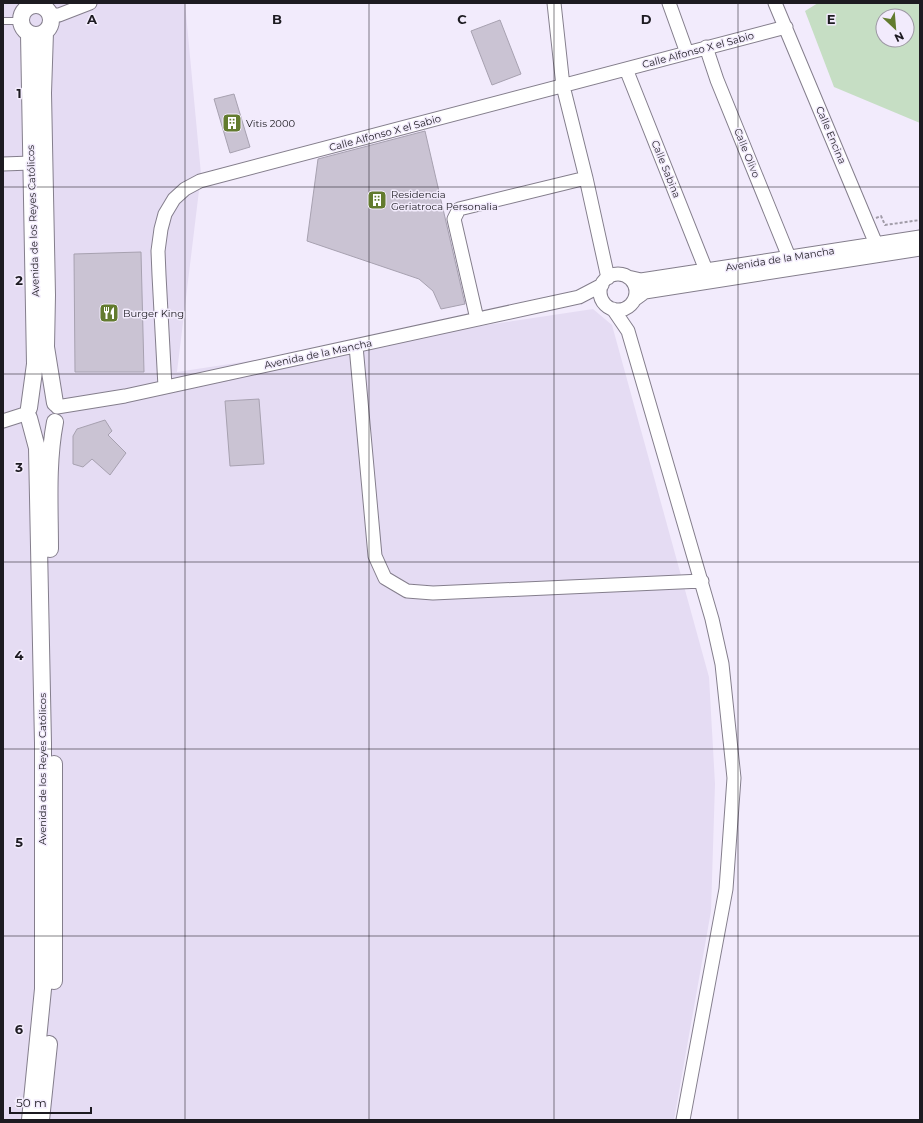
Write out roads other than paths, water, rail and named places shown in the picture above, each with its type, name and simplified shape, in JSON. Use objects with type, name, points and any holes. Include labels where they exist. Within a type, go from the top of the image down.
[{"type":"street","points":[[48,9],[50,26],[29,20],[32,5],[37,5],[48,9],[59,15],[90,3]]},
{"type":"street","points":[[554,3],[563,86],[604,258],[625,287],[628,331],[702,581],[722,664],[734,778],[726,888],[683,1120]]},
{"type":"street","points":[[669,3],[687,52]]},
{"type":"street","name":"Calle Encina","points":[[775,3],[876,244]]},
{"type":"street","name":"Avenida de los Reyes Católicos","points":[[29,20],[31,163],[35,282],[35,364],[28,413],[37,448],[43,743],[43,989],[30,1120]]},
{"type":"street","name":"Avenida de los Reyes Católicos","points":[[29,20],[43,93],[47,295],[46,347],[55,411],[51,445],[50,485],[55,944],[53,1002],[41,1120]]},
{"type":"street","name":"Calle Alfonso X el Sabio","points":[[165,387],[158,251],[164,214],[174,199],[184,189],[200,181],[786,27]]},
{"type":"street","name":"Calle Olivo","points":[[706,48],[717,80],[789,257]]},
{"type":"street","name":"Calle Sabina","points":[[626,69],[706,270]]},
{"type":"street","points":[[3,164],[31,163]]},
{"type":"street","points":[[477,319],[454,219],[459,209],[586,178]]},
{"type":"street","name":"Avenida de la Mancha","points":[[55,411],[706,270],[920,237]]},
{"type":"street","name":"Avenida de la Mancha","points":[[625,287],[920,249]]},
{"type":"street","points":[[625,287],[602,299],[604,303],[613,309],[628,331]]},
{"type":"street","points":[[613,309],[624,309],[625,287]]},
{"type":"street","name":"Avenida de la Mancha","points":[[579,297],[602,299]]},
{"type":"street","points":[[356,346],[375,556],[385,578],[407,591],[433,593],[702,581]]},
{"type":"street","points":[[41,398],[50,400],[55,411],[47,428],[35,426],[28,413],[32,403],[41,398]]},
{"type":"street","points":[[3,421],[28,413]]},
{"type":"lane","points":[[3,21],[29,20]]},
{"type":"place","name":"Vitis 2000","points":[[232,123]]},
{"type":"place","name":"Residencia Geriatroca Personalia","points":[[377,200]]},
{"type":"place","name":"Burger King","points":[[109,313]]}]
